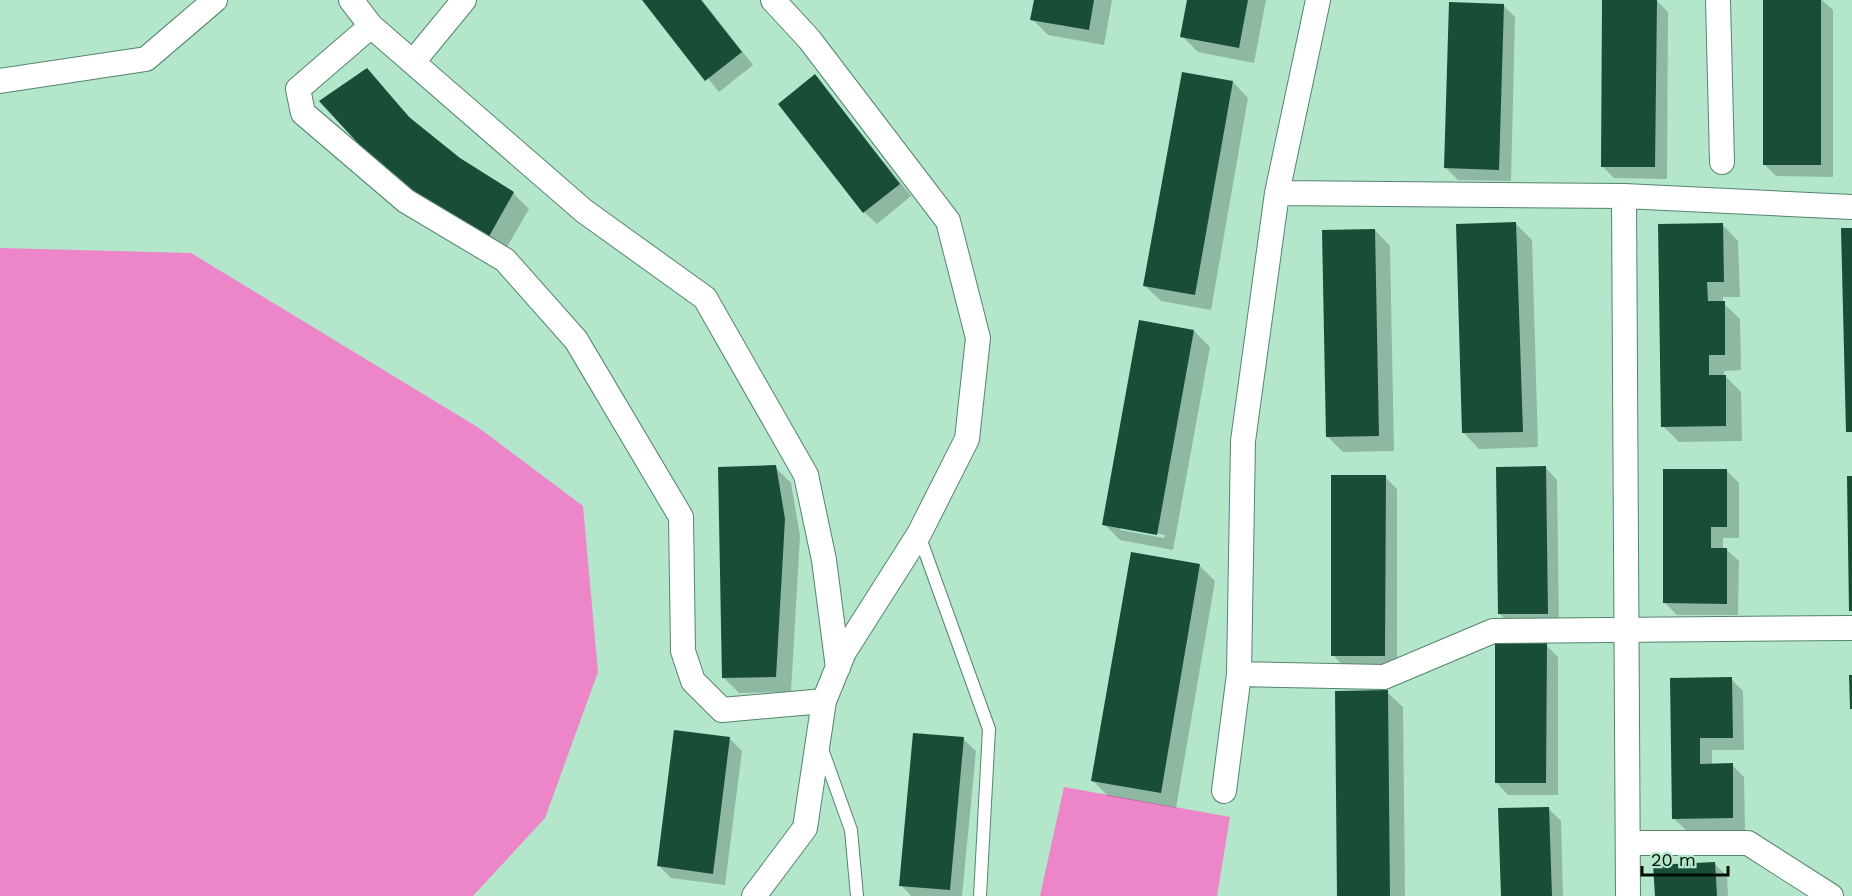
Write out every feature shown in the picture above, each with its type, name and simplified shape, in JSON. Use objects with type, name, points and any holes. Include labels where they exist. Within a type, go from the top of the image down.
[{"type":"street","points":[[0,81],[146,58],[215,0]]},
{"type":"street","points":[[351,0],[370,26],[584,211],[705,298],[806,475],[824,560],[838,668]]},
{"type":"street","points":[[413,62],[464,0]]},
{"type":"street","points":[[754,896],[805,828],[824,701],[844,652],[919,534],[967,439],[978,338],[948,220],[808,39],[773,0]]},
{"type":"street","points":[[1224,790],[1239,674],[1243,441],[1277,193],[1318,0]]},
{"type":"street","points":[[1719,0],[1722,162]]},
{"type":"street","points":[[370,26],[298,89],[303,113],[406,201],[505,260],[576,340],[681,517],[683,651],[693,681],[722,710],[824,701]]},
{"type":"street","points":[[1277,193],[1624,196],[1852,207]]},
{"type":"street","points":[[1624,196],[1628,896]]},
{"type":"street","points":[[1239,674],[1384,677],[1493,631],[1852,628]]},
{"type":"street","points":[[1628,843],[1748,843],[1832,896]]},
{"type":"lane","points":[[919,534],[989,729],[980,896]]},
{"type":"lane","points":[[818,738],[851,830],[857,896]]},
{"type":"shaded area","points":[[0,248],[191,253],[479,428],[583,506],[598,672],[545,818],[473,896],[0,896]]},
{"type":"shaded area","points":[[1064,787],[1230,817],[1217,896],[1040,896]]},
{"type":"building","points":[[642,0],[701,0],[742,52],[705,81]]},
{"type":"building","points":[[1034,0],[1094,0],[1089,30],[1030,20]]},
{"type":"building","points":[[1187,0],[1248,0],[1239,48],[1180,37]]},
{"type":"building","points":[[1602,0],[1657,0],[1655,167],[1601,167]]},
{"type":"building","points":[[1763,0],[1821,0],[1821,165],[1763,165]]},
{"type":"building","points":[[1449,2],[1504,4],[1499,170],[1444,168]]},
{"type":"building","points":[[367,68],[409,117],[460,158],[514,192],[487,240],[425,203],[379,166],[319,101]]},
{"type":"building","points":[[1182,72],[1233,81],[1195,295],[1143,286]]},
{"type":"building","points":[[815,74],[900,184],[863,213],[778,104]]},
{"type":"building","points":[[1516,222],[1523,432],[1462,433],[1456,224]]},
{"type":"building","points":[[1723,223],[1724,282],[1707,282],[1708,301],[1725,301],[1725,355],[1709,355],[1709,375],[1726,375],[1726,426],[1661,427],[1658,224]]},
{"type":"building","points":[[1841,228],[1852,228],[1852,432],[1846,432]]},
{"type":"building","points":[[1375,229],[1379,436],[1326,437],[1322,230]]},
{"type":"building","points":[[1139,320],[1194,330],[1157,535],[1102,525]]},
{"type":"building","points":[[776,465],[785,519],[776,677],[722,678],[718,467]]},
{"type":"building","points":[[1546,466],[1548,614],[1498,614],[1496,467]]},
{"type":"building","points":[[1663,469],[1727,469],[1727,527],[1711,527],[1711,548],[1727,548],[1727,604],[1663,603]]},
{"type":"building","points":[[1331,475],[1386,475],[1385,656],[1331,656]]},
{"type":"building","points":[[1847,476],[1852,476],[1852,611],[1849,611]]},
{"type":"building","points":[[1131,552],[1200,564],[1161,793],[1091,781]]},
{"type":"building","points":[[1495,643],[1547,643],[1546,783],[1495,783]]},
{"type":"building","points":[[1849,675],[1852,675],[1852,709],[1850,709]]},
{"type":"building","points":[[1732,677],[1733,738],[1700,738],[1700,764],[1733,763],[1733,818],[1672,819],[1670,678]]},
{"type":"building","points":[[1388,690],[1390,896],[1337,896],[1335,691]]},
{"type":"building","points":[[674,730],[730,737],[713,874],[657,866]]},
{"type":"building","points":[[913,733],[964,737],[950,890],[899,886]]},
{"type":"building","points":[[1549,807],[1552,896],[1501,896],[1498,808]]},
{"type":"building","points":[[1715,862],[1717,896],[1655,896],[1653,865]]}]
